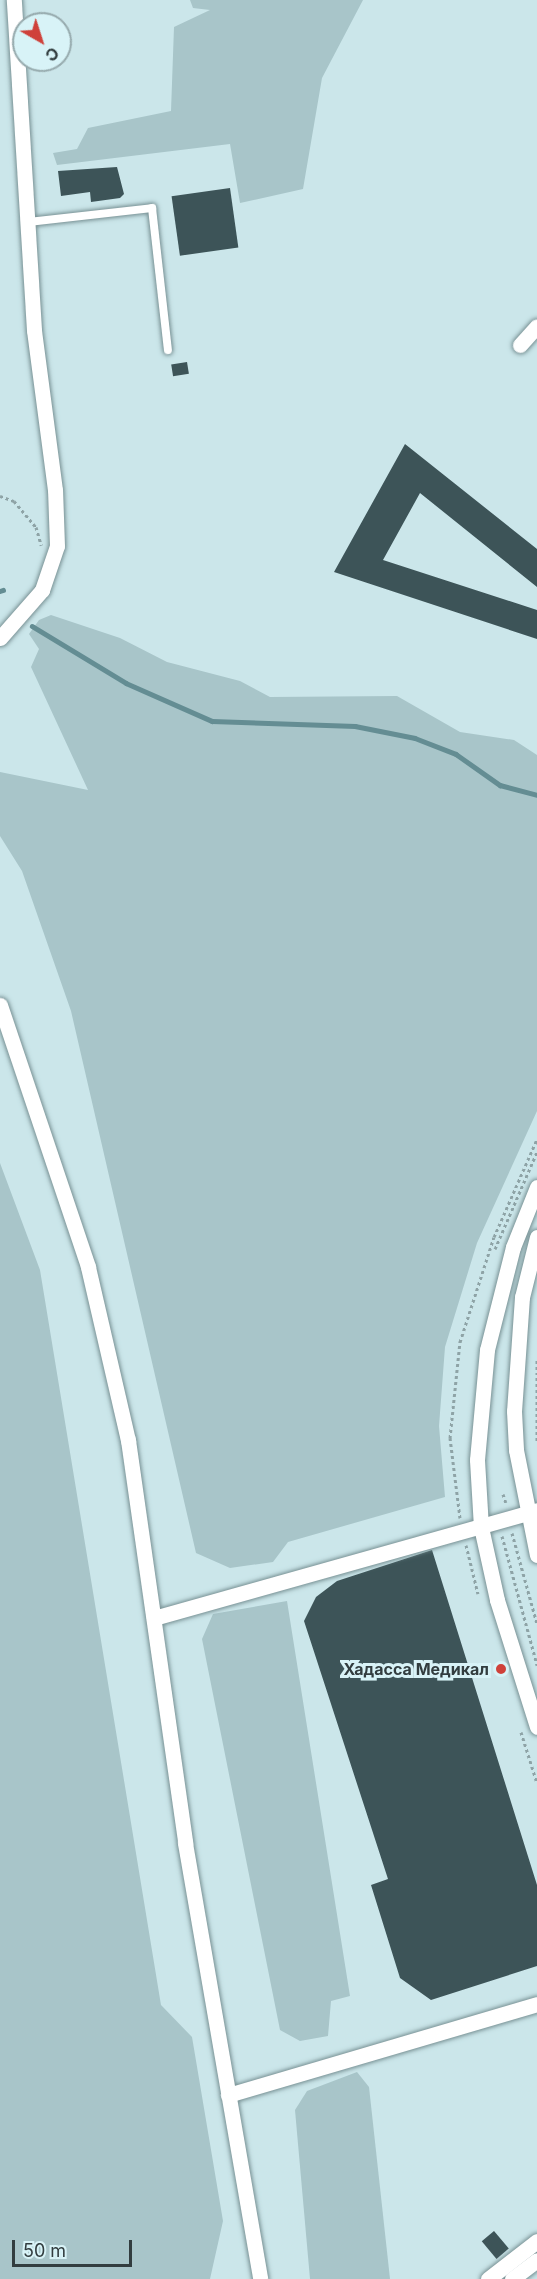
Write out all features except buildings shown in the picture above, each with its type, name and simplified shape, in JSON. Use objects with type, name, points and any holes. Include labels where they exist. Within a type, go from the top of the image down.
[{"type":"street","points":[[2,633],[49,576],[57,546],[55,490],[41,404],[14,0]]},
{"type":"street","points":[[520,345],[537,326]]},
{"type":"street","points":[[0,1005],[51,1150],[107,1344],[154,1618],[228,2095],[260,2279]]},
{"type":"street","points":[[537,1187],[513,1247],[487,1350],[480,1401],[478,1497],[485,1546],[537,1727]]},
{"type":"street","points":[[537,1237],[516,1348],[516,1450],[523,1492],[532,1512],[532,1535],[537,1555]]},
{"type":"street","points":[[154,1618],[532,1512]]},
{"type":"street","points":[[228,2095],[537,2004]]},
{"type":"street","points":[[488,2279],[537,2241]]},
{"type":"street","points":[[512,2279],[537,2260]]},
{"type":"lane","points":[[28,222],[152,208],[168,350]]},
{"type":"path","points":[[0,496],[14,501],[36,527],[49,576]]},
{"type":"path","points":[[537,1360],[537,1442]]},
{"type":"path","points":[[457,1500],[523,1492]]},
{"type":"path","points":[[467,1551],[532,1535]]},
{"type":"path","points":[[513,1540],[537,1624]]},
{"type":"path","points":[[503,1542],[537,1665]]},
{"type":"shaded area","points":[[190,0],[363,0],[322,78],[303,189],[240,203],[230,144],[57,165],[53,153],[77,149],[88,128],[171,111],[174,27],[210,10],[193,8]]},
{"type":"shaded area","points":[[51,615],[120,638],[167,662],[240,681],[270,697],[397,696],[460,732],[514,740],[537,755],[537,1111],[477,1243],[445,1347],[439,1426],[445,1497],[288,1542],[273,1562],[230,1568],[196,1553],[71,1011],[22,871],[0,836],[0,772],[88,790],[31,667],[39,649],[29,634],[39,620]]},
{"type":"shaded area","points":[[0,1163],[40,1270],[161,2005],[192,2037],[223,2221],[210,2279],[0,2279]]},
{"type":"shaded area","points":[[287,1601],[350,1996],[331,2001],[328,2036],[300,2041],[280,2030],[202,1639],[213,1614]]},
{"type":"shaded area","points":[[357,2072],[369,2087],[390,2279],[310,2279],[295,2110],[307,2091]]},
{"type":"waterway","points":[[32,626],[126,683],[212,721],[355,726],[415,738],[456,754],[500,785],[537,795]]},
{"type":"place","name":"Хадасса Медикал","points":[[501,1669]]}]
